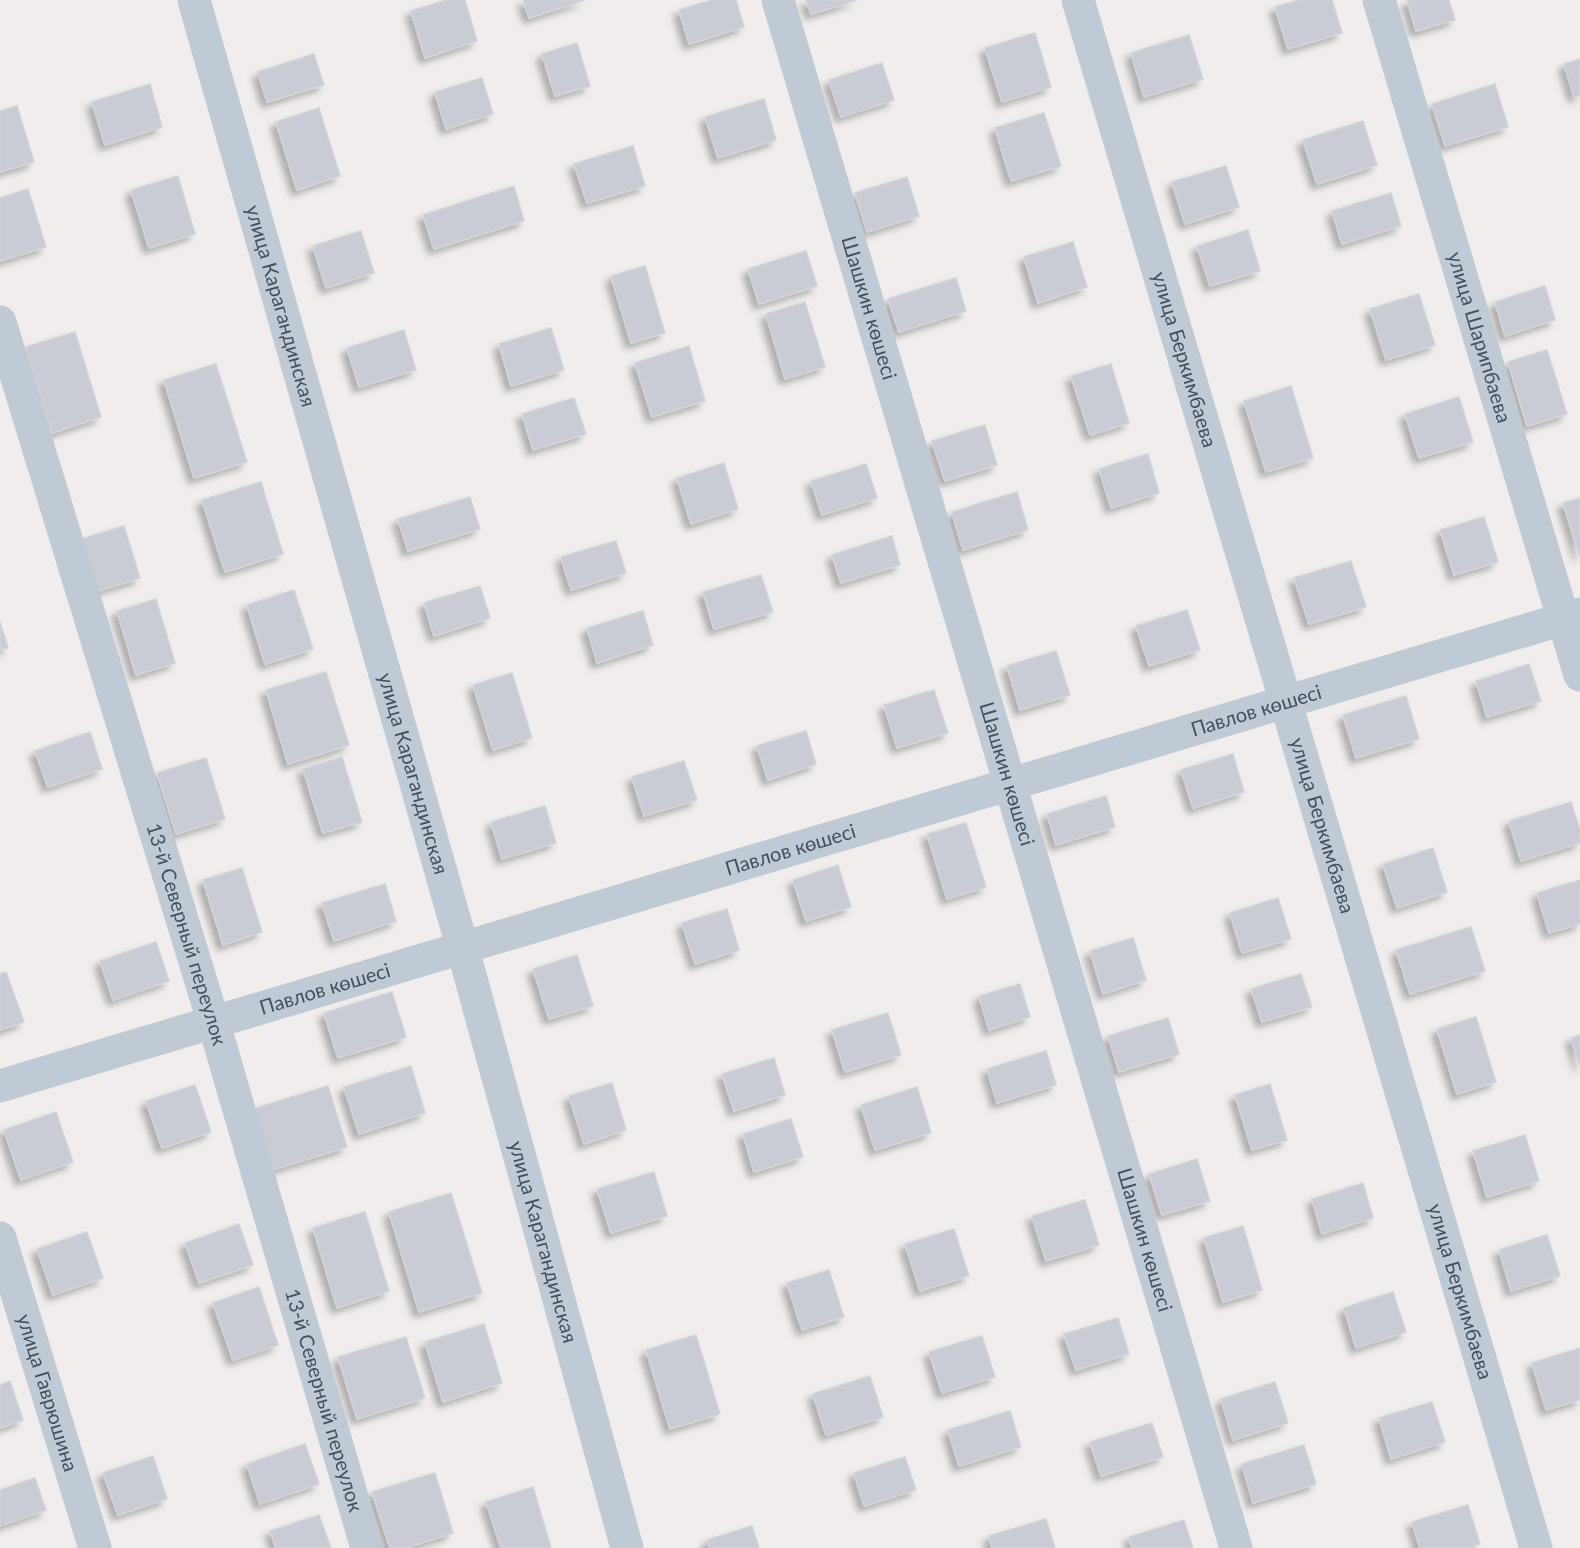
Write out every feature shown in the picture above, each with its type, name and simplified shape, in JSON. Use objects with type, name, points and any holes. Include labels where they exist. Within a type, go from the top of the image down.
[{"type":"street","name":"улица Карагандинская","points":[[194,0],[462,946],[627,1548]]},
{"type":"street","name":"Шашкин көшесі","points":[[778,0],[1012,784],[1236,1548]]},
{"type":"street","name":"улица Беркимбаева","points":[[1078,0],[1536,1548]]},
{"type":"street","name":"улица Шарипбаева","points":[[1379,0],[1572,616],[1580,675]]},
{"type":"street","name":"13-й Северный переулок","points":[[0,322],[214,1024],[367,1548]]},
{"type":"street","name":"Павлов көшесі","points":[[0,1086],[214,1024],[462,946],[1287,703],[1572,616]]},
{"type":"street","name":"улица Гаврюшина","points":[[0,1238],[95,1548]]},
{"type":"building","points":[[446,0],[465,0],[477,41],[425,58],[411,11]]},
{"type":"building","points":[[523,0],[585,0],[529,18]]},
{"type":"building","points":[[712,0],[736,0],[744,27],[689,44],[679,10]]},
{"type":"building","points":[[806,0],[857,0],[811,14]]},
{"type":"building","points":[[1299,0],[1332,0],[1342,33],[1288,49],[1275,7]]},
{"type":"building","points":[[1407,0],[1449,0],[1455,20],[1416,31]]},
{"type":"building","points":[[1035,33],[1051,87],[1002,102],[985,48]]},
{"type":"building","points":[[1189,35],[1203,79],[1144,97],[1131,53]]},
{"type":"building","points":[[577,43],[590,86],[555,96],[542,54]]},
{"type":"building","points":[[314,54],[324,85],[267,102],[258,72]]},
{"type":"building","points":[[1580,59],[1580,95],[1574,97],[1564,64]]},
{"type":"building","points":[[882,63],[894,100],[841,117],[829,80]]},
{"type":"building","points":[[482,78],[493,114],[446,129],[435,92]]},
{"type":"building","points":[[150,84],[162,127],[105,145],[92,102]]},
{"type":"building","points":[[1495,84],[1508,127],[1445,146],[1432,104]]},
{"type":"building","points":[[764,99],[776,140],[718,158],[705,117]]},
{"type":"building","points":[[17,106],[34,162],[0,172],[0,111]]},
{"type":"building","points":[[319,108],[340,176],[297,190],[276,122]]},
{"type":"building","points":[[1044,113],[1061,166],[1011,181],[995,128]]},
{"type":"building","points":[[1363,121],[1377,165],[1317,184],[1303,140]]},
{"type":"building","points":[[633,146],[645,186],[587,203],[574,164]]},
{"type":"building","points":[[1226,166],[1239,207],[1185,224],[1172,182]]},
{"type":"building","points":[[178,176],[195,234],[149,248],[131,190]]},
{"type":"building","points":[[907,177],[919,216],[867,232],[855,193]]},
{"type":"building","points":[[514,186],[524,221],[434,249],[423,215]]},
{"type":"building","points":[[28,189],[46,247],[0,261],[0,198]]},
{"type":"building","points":[[1391,193],[1401,226],[1342,244],[1332,211]]},
{"type":"building","points":[[1248,230],[1260,271],[1210,286],[1197,246]]},
{"type":"building","points":[[361,231],[374,273],[326,288],[313,246]]},
{"type":"building","points":[[1073,242],[1087,287],[1038,303],[1024,257]]},
{"type":"building","points":[[806,251],[817,286],[759,304],[748,269]]},
{"type":"building","points":[[645,266],[665,333],[631,343],[611,276]]},
{"type":"building","points":[[956,278],[966,311],[899,332],[888,299]]},
{"type":"building","points":[[1545,286],[1555,320],[1505,336],[1495,302]]},
{"type":"building","points":[[1419,294],[1435,345],[1386,360],[1370,309]]},
{"type":"building","points":[[805,302],[825,367],[785,379],[766,314]]},
{"type":"building","points":[[551,328],[564,370],[511,386],[499,344]]},
{"type":"building","points":[[404,330],[416,370],[359,387],[347,348]]},
{"type":"building","points":[[75,332],[101,417],[52,433],[26,347]]},
{"type":"building","points":[[689,346],[705,401],[652,417],[635,363]]},
{"type":"building","points":[[1547,350],[1567,414],[1527,426],[1508,362]]},
{"type":"building","points":[[216,364],[247,462],[194,478],[164,380]]},
{"type":"building","points":[[1111,364],[1129,423],[1090,435],[1071,376]]},
{"type":"building","points":[[1291,386],[1313,458],[1266,472],[1244,401]]},
{"type":"building","points":[[1459,397],[1473,442],[1419,458],[1405,414]]},
{"type":"building","points":[[574,398],[586,434],[533,450],[522,414]]},
{"type":"building","points":[[985,425],[997,465],[945,481],[932,441]]},
{"type":"building","points":[[1148,454],[1159,493],[1111,508],[1099,469]]},
{"type":"building","points":[[724,463],[738,509],[691,524],[677,478]]},
{"type":"building","points":[[866,464],[877,498],[822,515],[811,481]]},
{"type":"building","points":[[261,482],[283,554],[225,572],[202,500]]},
{"type":"building","points":[[1017,492],[1028,530],[963,550],[952,512]]},
{"type":"building","points":[[470,497],[480,529],[408,551],[398,519]]},
{"type":"building","points":[[1580,498],[1580,557],[1563,503]]},
{"type":"building","points":[[1484,517],[1498,562],[1454,575],[1440,530]]},
{"type":"building","points":[[124,526],[140,578],[98,591],[82,539]]},
{"type":"building","points":[[892,536],[900,565],[841,583],[832,555]]},
{"type":"building","points":[[616,541],[626,573],[571,590],[561,557]]},
{"type":"building","points":[[1351,561],[1366,607],[1309,624],[1294,578]]},
{"type":"building","points":[[761,575],[773,612],[714,629],[703,592]]},
{"type":"building","points":[[480,586],[490,618],[434,636],[424,603]]},
{"type":"building","points":[[294,590],[313,649],[265,664],[247,605]]},
{"type":"building","points":[[156,599],[175,663],[136,675],[117,611]]},
{"type":"building","points":[[1187,610],[1200,650],[1149,666],[1136,626]]},
{"type":"building","points":[[643,611],[653,645],[597,663],[587,628]]},
{"type":"building","points":[[0,622],[8,648],[0,650]]},
{"type":"building","points":[[1056,651],[1070,695],[1020,710],[1007,666]]},
{"type":"building","points":[[1529,664],[1541,701],[1487,717],[1476,681]]},
{"type":"building","points":[[326,672],[349,745],[288,764],[266,690]]},
{"type":"building","points":[[512,673],[532,738],[493,750],[473,685]]},
{"type":"building","points":[[934,690],[948,733],[897,748],[884,705]]},
{"type":"building","points":[[1406,696],[1419,739],[1356,758],[1343,715]]},
{"type":"building","points":[[806,731],[816,764],[768,780],[757,746]]},
{"type":"building","points":[[90,732],[102,769],[48,787],[35,751]]},
{"type":"building","points":[[1233,754],[1244,792],[1193,808],[1181,770]]},
{"type":"building","points":[[342,757],[362,822],[323,833],[303,769]]},
{"type":"building","points":[[206,758],[225,819],[176,834],[157,773]]},
{"type":"building","points":[[684,761],[697,800],[644,816],[632,777]]},
{"type":"building","points":[[1106,796],[1115,827],[1056,845],[1047,814]]},
{"type":"building","points":[[1571,802],[1580,830],[1580,843],[1521,861],[1509,821]]},
{"type":"building","points":[[545,806],[556,843],[502,859],[491,822]]},
{"type":"building","points":[[966,823],[986,887],[947,899],[927,834]]},
{"type":"building","points":[[1433,848],[1447,892],[1397,908],[1383,864]]},
{"type":"building","points":[[838,865],[851,907],[806,921],[793,880]]},
{"type":"building","points":[[242,868],[262,932],[223,945],[203,880]]},
{"type":"building","points":[[1580,880],[1580,924],[1549,933],[1537,893]]},
{"type":"building","points":[[385,884],[396,921],[334,941],[322,903]]},
{"type":"building","points":[[1278,898],[1291,939],[1242,953],[1230,913]]},
{"type":"building","points":[[727,909],[739,950],[695,964],[682,923]]},
{"type":"building","points":[[1471,927],[1485,971],[1410,994],[1396,950]]},
{"type":"building","points":[[1133,938],[1146,980],[1103,994],[1090,951]]},
{"type":"building","points":[[156,942],[169,981],[113,1000],[100,961]]},
{"type":"building","points":[[577,955],[593,1006],[549,1019],[533,969]]},
{"type":"building","points":[[6,972],[24,1022],[0,1030],[0,974]]},
{"type":"building","points":[[1301,974],[1312,1007],[1262,1022],[1251,989]]},
{"type":"building","points":[[1020,984],[1030,1017],[989,1030],[979,996]]},
{"type":"building","points":[[392,992],[406,1037],[338,1058],[324,1013]]},
{"type":"building","points":[[888,1013],[901,1055],[845,1072],[832,1030]]},
{"type":"building","points":[[1476,1017],[1496,1082],[1457,1094],[1437,1029]]},
{"type":"building","points":[[1168,1018],[1179,1054],[1119,1072],[1108,1036]]},
{"type":"building","points":[[1580,1035],[1580,1067],[1571,1038]]},
{"type":"building","points":[[1046,1051],[1056,1085],[997,1103],[987,1069]]},
{"type":"building","points":[[774,1058],[785,1095],[734,1111],[722,1074]]},
{"type":"building","points":[[411,1066],[425,1113],[359,1134],[344,1087]]},
{"type":"building","points":[[612,1083],[626,1130],[584,1144],[569,1096]]},
{"type":"building","points":[[1270,1084],[1287,1140],[1252,1150],[1235,1095]]},
{"type":"building","points":[[195,1085],[211,1132],[162,1148],[146,1101]]},
{"type":"building","points":[[328,1086],[347,1147],[272,1170],[253,1109]]},
{"type":"building","points":[[917,1087],[931,1133],[875,1150],[861,1105]]},
{"type":"building","points":[[56,1112],[73,1162],[21,1180],[4,1130]]},
{"type":"building","points":[[791,1119],[803,1157],[754,1172],[743,1134]]},
{"type":"building","points":[[1525,1135],[1539,1181],[1487,1197],[1473,1151]]},
{"type":"building","points":[[1197,1159],[1210,1201],[1162,1215],[1149,1174]]},
{"type":"building","points":[[654,1172],[667,1216],[611,1233],[597,1189]]},
{"type":"building","points":[[1363,1183],[1373,1218],[1322,1234],[1312,1199]]},
{"type":"building","points":[[451,1193],[482,1293],[419,1312],[389,1212]]},
{"type":"building","points":[[1085,1200],[1099,1245],[1046,1261],[1032,1216]]},
{"type":"building","points":[[365,1212],[389,1291],[337,1308],[313,1228]]},
{"type":"building","points":[[239,1224],[253,1265],[199,1283],[185,1243]]},
{"type":"building","points":[[1243,1226],[1262,1290],[1223,1302],[1204,1238]]},
{"type":"building","points":[[954,1229],[969,1276],[920,1291],[905,1244]]},
{"type":"building","points":[[87,1232],[103,1278],[53,1295],[37,1249]]},
{"type":"building","points":[[1547,1235],[1560,1276],[1511,1291],[1499,1250]]},
{"type":"building","points":[[829,1270],[844,1317],[802,1330],[787,1283]]},
{"type":"building","points":[[259,1287],[278,1345],[233,1360],[213,1303]]},
{"type":"building","points":[[1393,1292],[1406,1332],[1356,1348],[1344,1308]]},
{"type":"building","points":[[1118,1318],[1129,1354],[1076,1370],[1064,1334]]},
{"type":"building","points":[[484,1324],[502,1383],[443,1402],[425,1342]]},
{"type":"building","points":[[696,1335],[720,1414],[670,1429],[646,1350]]},
{"type":"building","points":[[982,1336],[995,1377],[942,1393],[929,1352]]},
{"type":"building","points":[[406,1337],[425,1398],[357,1419],[338,1357]]},
{"type":"building","points":[[1580,1348],[1580,1400],[1546,1410],[1532,1363]]},
{"type":"building","points":[[870,1376],[883,1417],[826,1435],[813,1394]]},
{"type":"building","points":[[10,1381],[23,1420],[0,1428],[0,1385]]},
{"type":"building","points":[[1275,1382],[1288,1423],[1233,1440],[1221,1399]]},
{"type":"building","points":[[1432,1402],[1445,1442],[1391,1459],[1379,1418]]},
{"type":"building","points":[[1010,1411],[1021,1447],[959,1466],[948,1430]]},
{"type":"building","points":[[1152,1423],[1163,1457],[1101,1476],[1090,1442]]},
{"type":"building","points":[[305,1444],[319,1484],[260,1504],[247,1464]]},
{"type":"building","points":[[1304,1445],[1316,1484],[1253,1503],[1242,1464]]},
{"type":"building","points":[[153,1456],[167,1499],[118,1515],[103,1473]]},
{"type":"building","points":[[905,1457],[916,1490],[864,1506],[854,1473]]},
{"type":"building","points":[[435,1473],[453,1533],[406,1548],[390,1548],[372,1492]]},
{"type":"building","points":[[35,1478],[46,1510],[0,1526],[0,1490]]},
{"type":"building","points":[[533,1487],[551,1548],[501,1548],[486,1502]]},
{"type":"building","points":[[1468,1505],[1480,1544],[1468,1548],[1420,1548],[1412,1522]]},
{"type":"building","points":[[319,1515],[331,1548],[276,1548],[270,1531]]},
{"type":"building","points":[[1046,1519],[1055,1548],[992,1548],[989,1536]]},
{"type":"building","points":[[1184,1520],[1193,1548],[1132,1548],[1129,1537]]},
{"type":"building","points":[[752,1526],[759,1548],[710,1548],[707,1540]]}]
